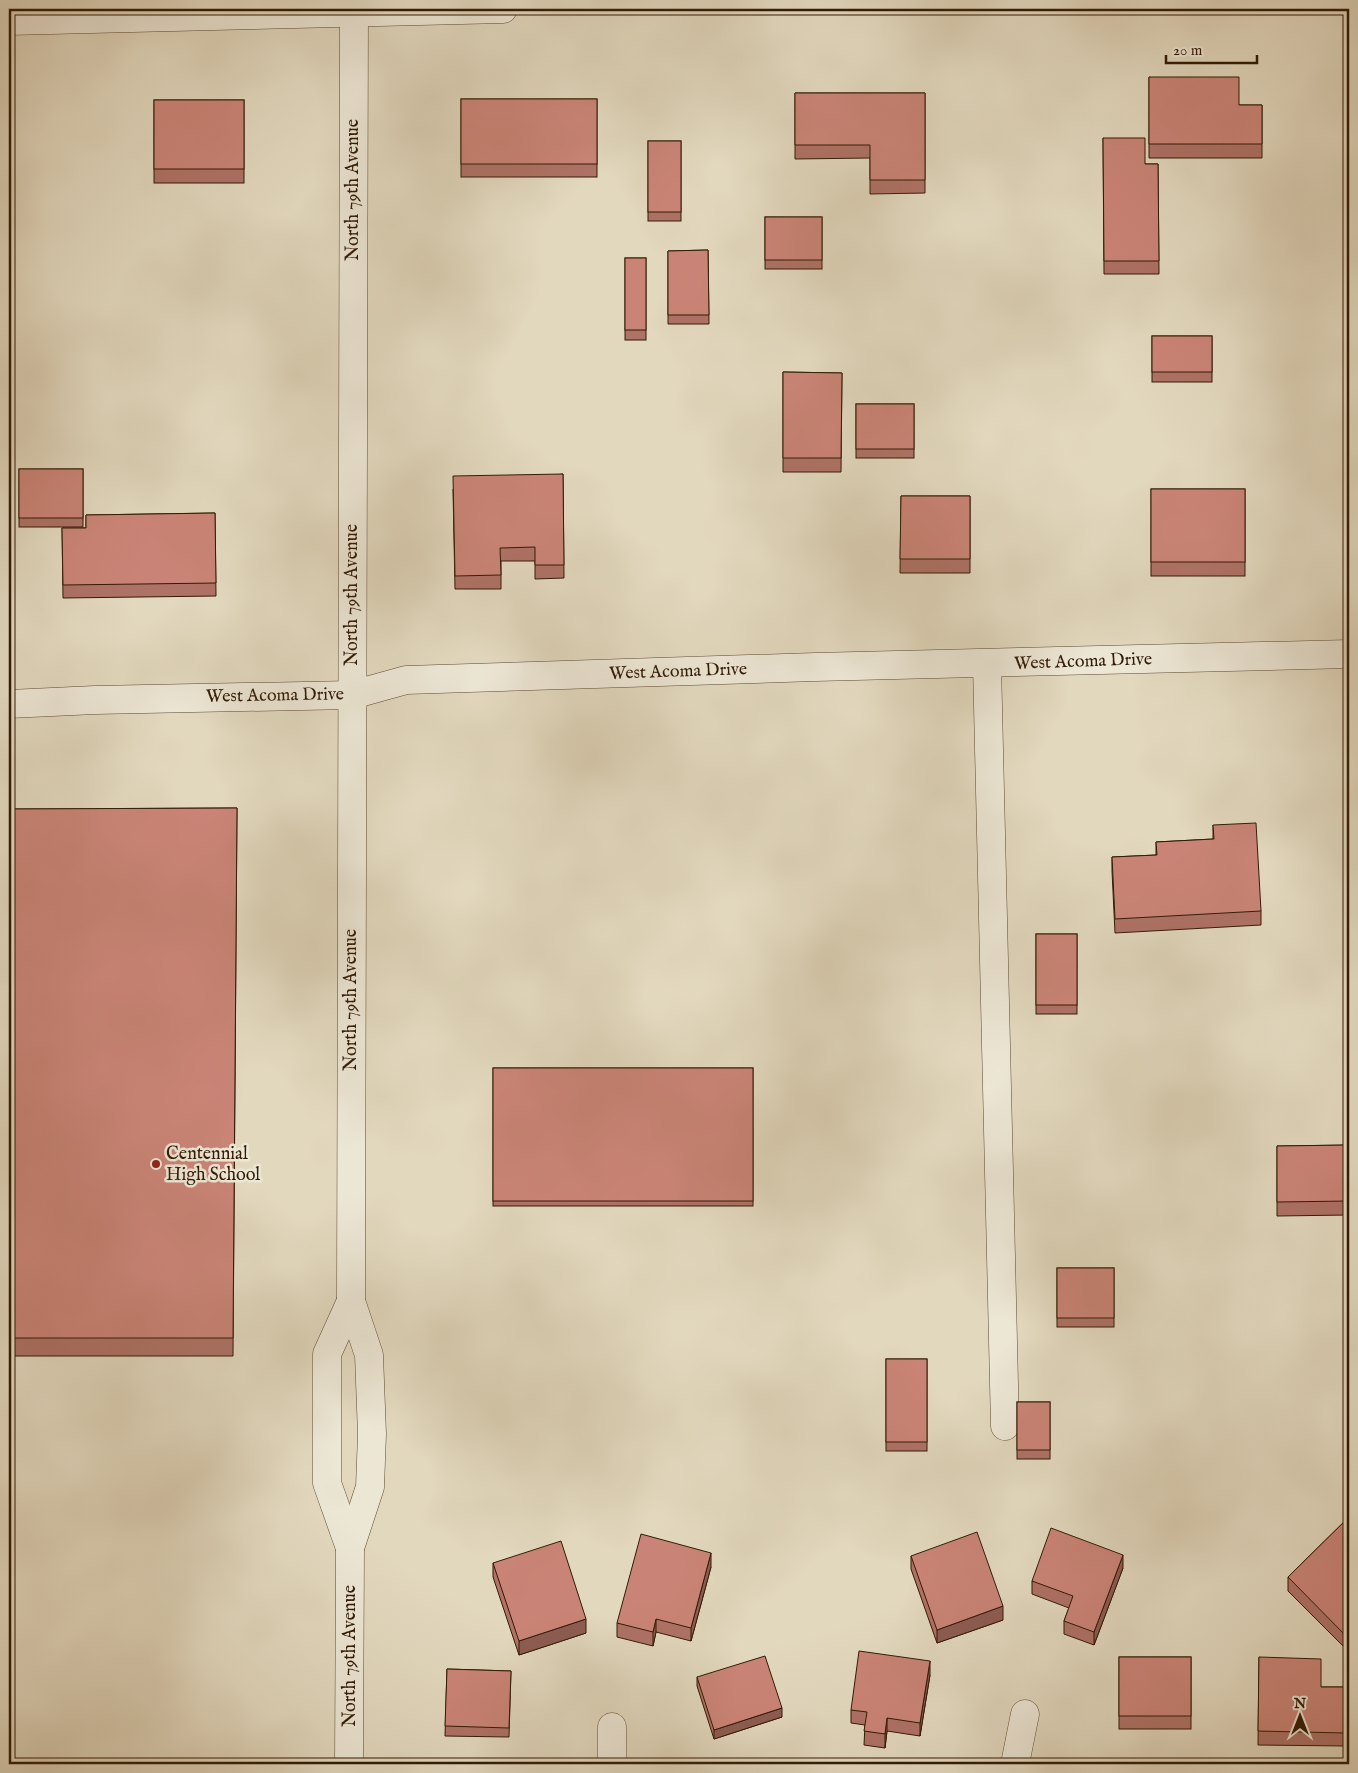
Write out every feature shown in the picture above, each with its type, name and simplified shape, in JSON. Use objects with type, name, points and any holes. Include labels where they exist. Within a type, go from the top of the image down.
[{"type":"street","points":[[9,21],[354,11],[503,9]]},
{"type":"street","name":"North 79th Avenue","points":[[349,1764],[350,1548],[370,1487],[372,1434],[369,1355],[351,1301],[354,11]]},
{"type":"street","name":"West Acoma Drive","points":[[9,704],[95,700],[352,695],[406,680],[815,667],[1349,654]]},
{"type":"street","points":[[987,664],[1005,1426]]},
{"type":"street","name":"North 79th Avenue","points":[[350,1548],[327,1483],[327,1354],[351,1301]]},
{"type":"street","points":[[1016,1764],[1025,1714]]},
{"type":"street","points":[[612,1727],[612,1764]]},
{"type":"building","points":[[1149,77],[1239,77],[1239,105],[1262,105],[1262,144],[1149,144]]},
{"type":"building","points":[[795,93],[925,93],[925,180],[870,180],[870,145],[795,145]]},
{"type":"building","points":[[461,99],[597,99],[597,164],[461,164]]},
{"type":"building","points":[[154,100],[244,100],[244,169],[154,169]]},
{"type":"building","points":[[1103,138],[1145,138],[1145,164],[1158,164],[1159,261],[1104,261]]},
{"type":"building","points":[[648,141],[681,141],[681,212],[648,212]]},
{"type":"building","points":[[765,217],[822,217],[822,260],[765,260]]},
{"type":"building","points":[[708,250],[709,315],[668,315],[668,251]]},
{"type":"building","points":[[625,258],[646,258],[646,330],[625,330]]},
{"type":"building","points":[[1152,336],[1212,336],[1212,372],[1152,372]]},
{"type":"building","points":[[783,372],[842,373],[841,458],[783,458]]},
{"type":"building","points":[[856,404],[914,404],[914,449],[856,449]]},
{"type":"building","points":[[19,469],[83,469],[83,518],[19,518]]},
{"type":"building","points":[[563,474],[564,565],[535,565],[535,547],[500,548],[501,575],[455,576],[453,476]]},
{"type":"building","points":[[1151,489],[1245,489],[1245,562],[1151,562]]},
{"type":"building","points":[[901,496],[970,496],[970,559],[900,559]]},
{"type":"building","points":[[215,513],[216,583],[63,585],[62,528],[86,528],[86,515]]},
{"type":"building","points":[[237,808],[233,1338],[9,1338],[9,809]]},
{"type":"building","points":[[1256,823],[1261,911],[1115,919],[1112,857],[1157,855],[1156,842],[1214,839],[1213,825]]},
{"type":"building","points":[[1036,934],[1077,934],[1077,1005],[1036,1005]]},
{"type":"building","points":[[493,1068],[753,1068],[753,1201],[493,1201]]},
{"type":"building","points":[[1349,1145],[1349,1201],[1277,1202],[1277,1146]]},
{"type":"building","points":[[1057,1268],[1114,1268],[1114,1318],[1057,1318]]},
{"type":"building","points":[[886,1359],[927,1359],[927,1442],[886,1442]]},
{"type":"building","points":[[1017,1402],[1050,1402],[1050,1450],[1017,1450]]},
{"type":"building","points":[[1349,1517],[1349,1639],[1288,1577]]},
{"type":"building","points":[[1051,1528],[1123,1555],[1094,1632],[1064,1621],[1073,1596],[1032,1581]]},
{"type":"building","points":[[977,1532],[1003,1606],[937,1630],[911,1556]]},
{"type":"building","points":[[641,1534],[711,1553],[691,1628],[656,1619],[653,1632],[617,1623]]},
{"type":"building","points":[[561,1541],[586,1619],[519,1641],[493,1563]]},
{"type":"building","points":[[859,1651],[930,1661],[920,1723],[887,1718],[885,1734],[864,1731],[867,1712],[851,1710]]},
{"type":"building","points":[[765,1656],[782,1708],[714,1730],[697,1677]]},
{"type":"building","points":[[1119,1657],[1191,1657],[1191,1716],[1119,1716]]},
{"type":"building","points":[[1259,1657],[1321,1659],[1321,1687],[1346,1687],[1345,1733],[1258,1731]]},
{"type":"building","points":[[447,1669],[511,1671],[509,1728],[445,1726]]},
{"type":"place","name":"Centennial High School","points":[[156,1164]]}]
